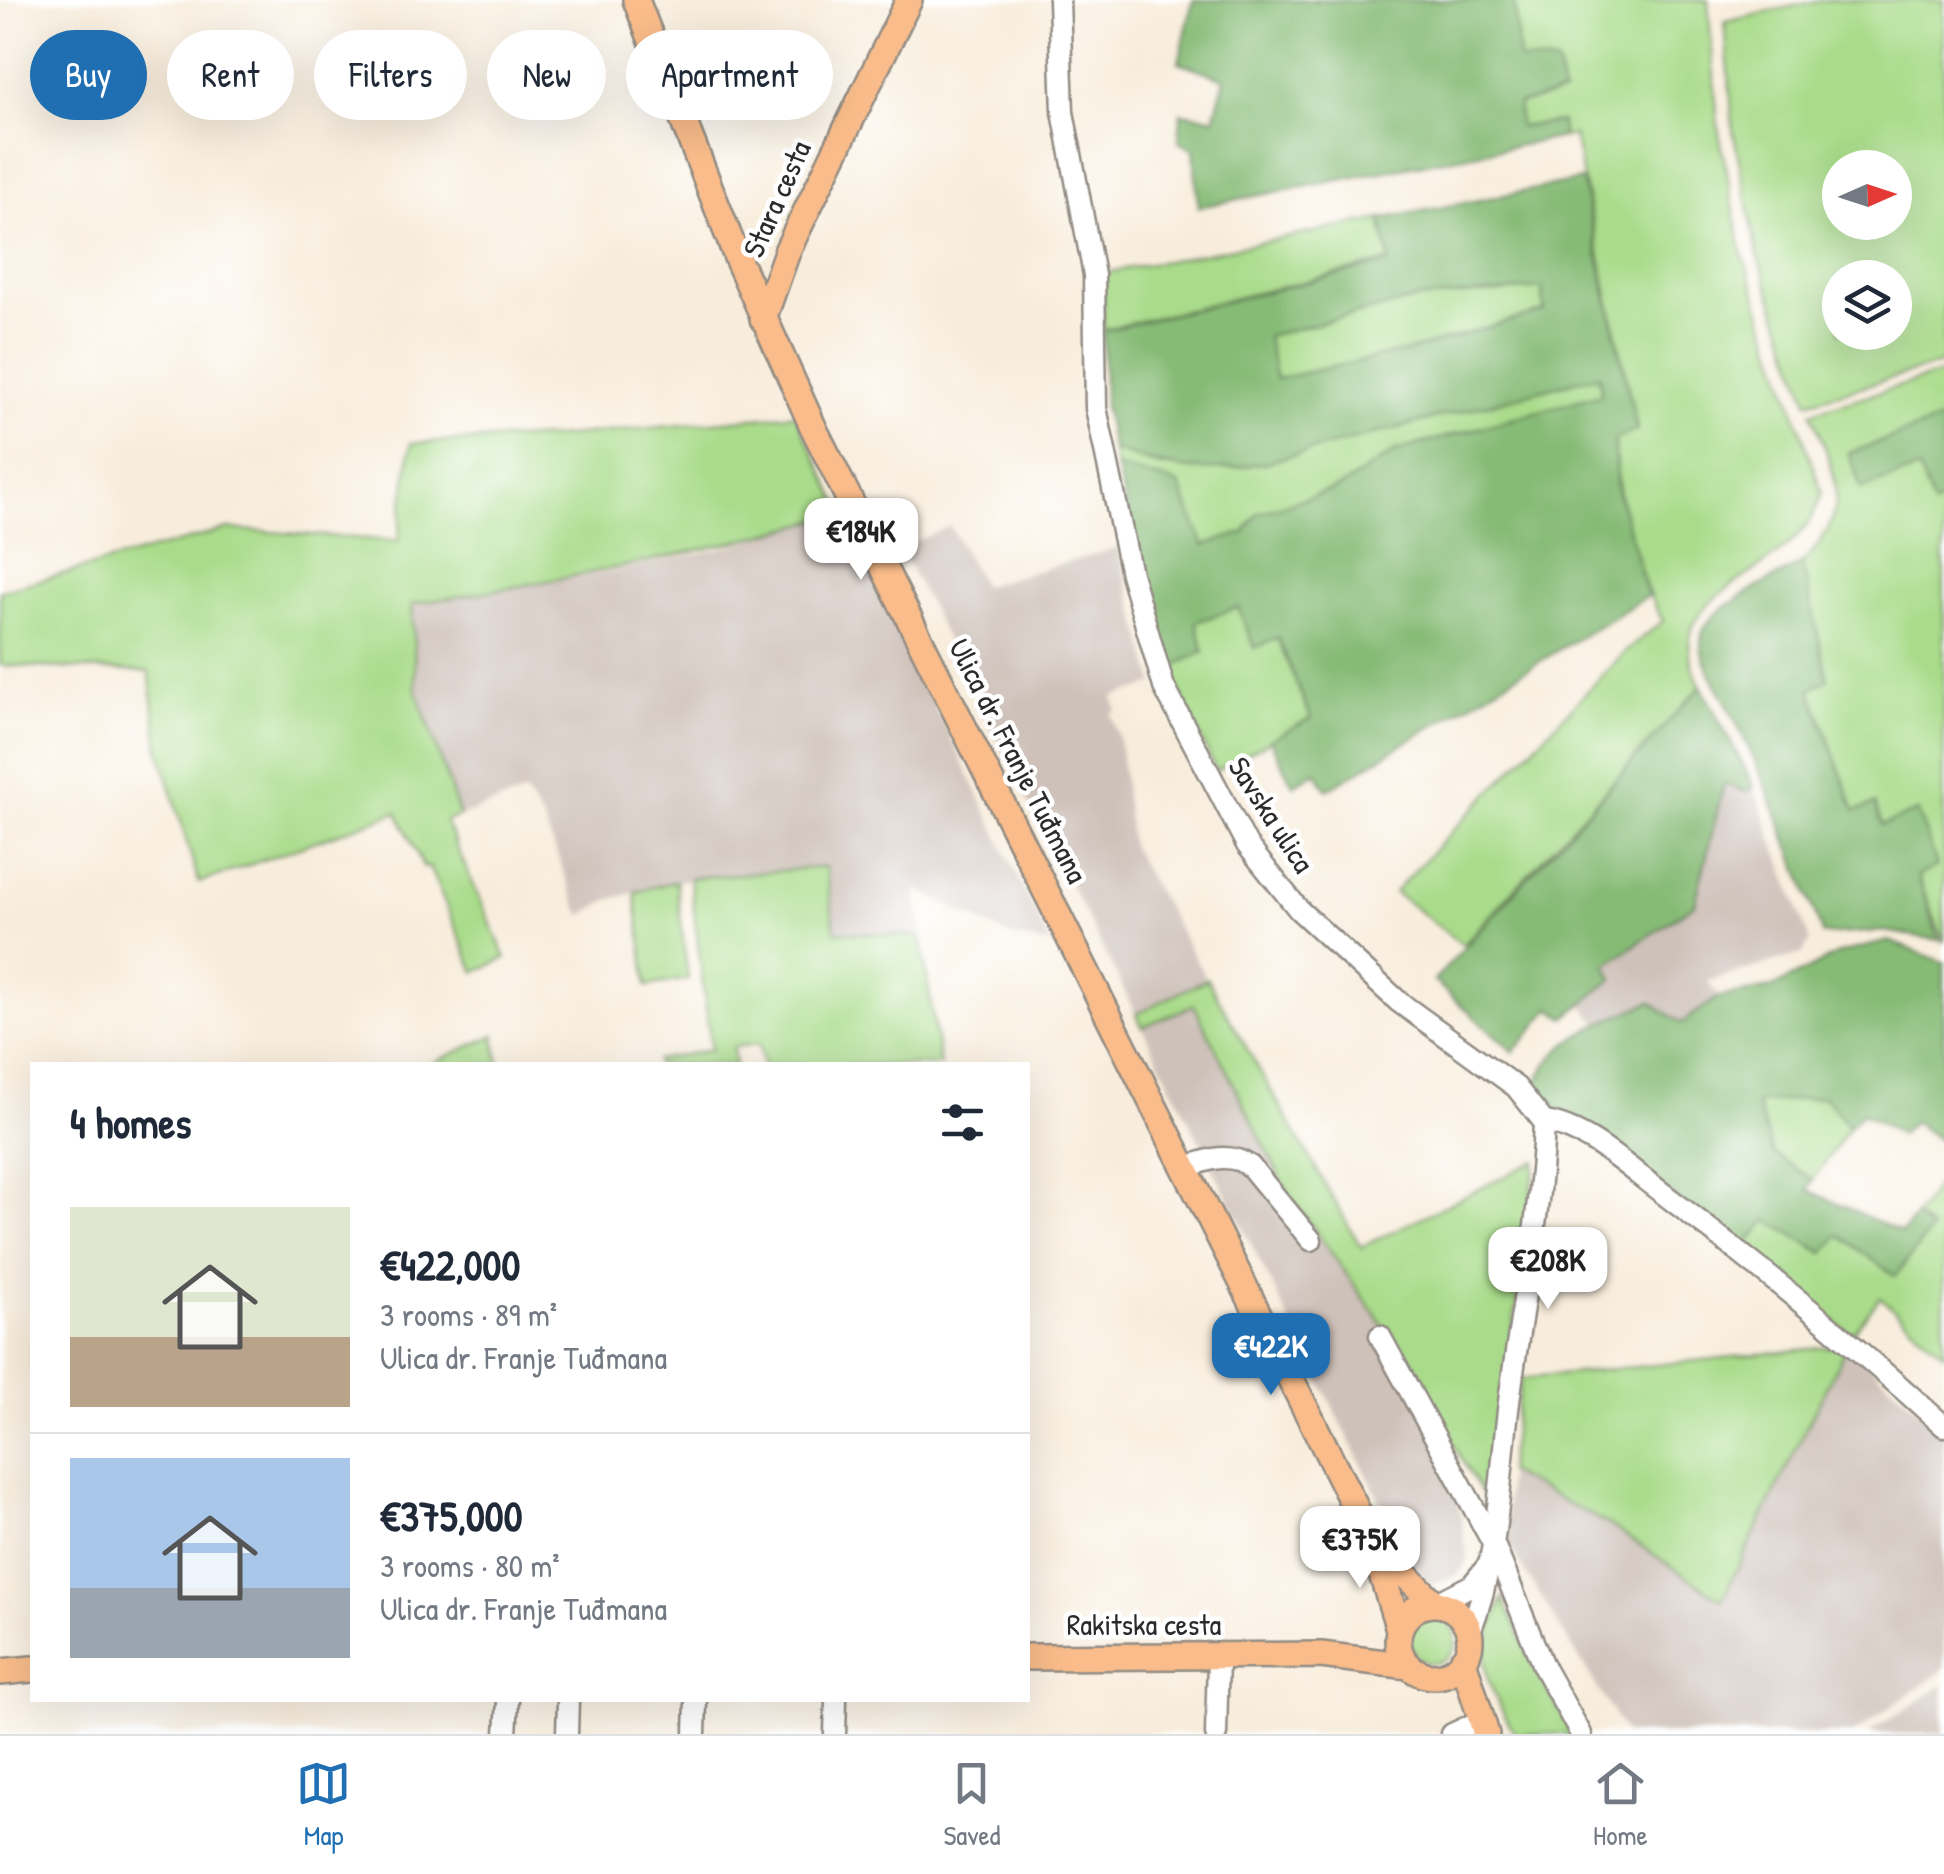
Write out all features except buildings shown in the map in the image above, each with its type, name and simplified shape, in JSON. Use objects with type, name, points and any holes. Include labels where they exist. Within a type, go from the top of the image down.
[{"type":"main road","name":"Ulica dr. Franje Tuđmana","points":[[636,0],[763,319],[814,430],[1371,1539],[1400,1629]]},
{"type":"main road","name":"Stara cesta","points":[[763,319],[796,232],[909,0]]},
{"type":"main road","name":"Ulica dr. Franje Tuđmana","points":[[1371,1539],[1418,1592],[1435,1604]]},
{"type":"main road","points":[[1435,1604],[1457,1613],[1469,1634],[1463,1660],[1481,1723],[1433,1676],[1408,1666],[1400,1654],[1400,1629],[1416,1609],[1435,1604]]},
{"type":"main road","name":"Rakitska cesta","points":[[1320,1655],[1400,1629]]},
{"type":"main road","name":"Rakitska cesta","points":[[1030,1657],[1320,1655],[1408,1666]]},
{"type":"main road","points":[[1433,1676],[1445,1674],[1463,1660]]},
{"type":"main road","points":[[0,1672],[30,1669]]},
{"type":"street","name":"Savska ulica","points":[[1060,0],[1063,112],[1094,275],[1096,408],[1124,549],[1164,687],[1247,844],[1299,910],[1399,1002],[1516,1087],[1544,1122]]},
{"type":"street","points":[[1469,1634],[1485,1594],[1493,1554],[1510,1398],[1540,1204],[1544,1122],[1576,1131],[1714,1232],[1850,1340],[1944,1426]]},
{"type":"street","points":[[1186,1167],[1207,1160],[1238,1159],[1250,1166],[1311,1240]]},
{"type":"street","points":[[1380,1336],[1581,1734]]},
{"type":"street","points":[[1435,1604],[1472,1585],[1493,1554]]},
{"type":"street","points":[[1216,1734],[1218,1658]]},
{"type":"street","points":[[506,1734],[508,1702]]},
{"type":"street","points":[[568,1702],[568,1734]]},
{"type":"street","points":[[694,1734],[696,1702]]},
{"type":"street","points":[[835,1734],[836,1702]]},
{"type":"street","points":[[1452,1734],[1481,1723]]},
{"type":"shaded area","points":[[843,513],[1050,944],[1011,937],[916,889],[921,937],[835,931],[825,867],[676,881],[608,900],[581,916],[543,820],[525,793],[460,816],[416,689],[412,604],[600,574],[720,549]]},
{"type":"shaded area","points":[[950,526],[983,586],[1118,548],[1155,684],[1113,697],[1117,711],[1111,713],[1119,739],[1131,847],[1207,979],[1136,1014],[900,548]]},
{"type":"shaded area","points":[[1724,784],[1747,792],[1754,786],[1810,941],[1802,954],[1708,981],[1719,997],[1681,1023],[1651,1002],[1599,1024],[1582,1004],[1613,979],[1606,966],[1695,904]]},
{"type":"shaded area","points":[[1194,1004],[1287,1191],[1393,1339],[1457,1495],[1468,1559],[1458,1575],[1430,1585],[1416,1572],[1142,1027]]},
{"type":"shaded area","points":[[1847,1345],[1944,1432],[1944,1669],[1853,1734],[1626,1734],[1507,1542],[1507,1472],[1608,1524]]},
{"type":"shaded area","points":[[1944,1685],[1944,1734],[1871,1731]]},
{"type":"green space","points":[[1193,0],[1514,0],[1519,60],[1557,64],[1563,93],[1519,104],[1519,127],[1561,122],[1563,137],[1198,207],[1194,150],[1179,142],[1181,113],[1214,118],[1225,79],[1179,62]]},
{"type":"green space","points":[[1514,0],[1708,0],[1718,127],[1743,256],[1822,493],[1807,524],[1785,548],[1731,586],[1693,626],[1689,652],[1701,686],[1463,945],[1394,892],[1624,653],[1663,621],[1643,579],[1623,510],[1614,440],[1637,429],[1574,136],[1563,137],[1560,122],[1519,127],[1518,104],[1562,92],[1519,60]]},
{"type":"green space","points":[[1820,0],[1944,0],[1944,363],[1808,402],[1758,256],[1733,130],[1725,22]]},
{"type":"green space","points":[[1582,180],[1637,430],[1614,440],[1617,490],[1648,596],[1327,790],[1316,772],[1293,785],[1270,740],[1311,718],[1278,638],[1254,648],[1238,607],[1196,622],[1204,651],[1169,669],[1116,467],[1179,484],[1204,545],[1244,533],[1258,513],[1338,488],[1396,451],[1601,394],[1599,375],[1264,463],[1222,469],[1187,468],[1112,450],[1104,406],[1103,331],[1390,262],[1381,219]],"holes":[[[1542,288],[1544,311],[1407,351],[1276,379],[1267,336],[1418,299]]]},
{"type":"green space","points":[[1381,219],[1390,261],[1103,330],[1104,273]]},
{"type":"green space","points":[[1543,288],[1545,312],[1407,351],[1276,379],[1266,336],[1418,299]]},
{"type":"green space","points":[[1944,373],[1944,419],[1850,453],[1920,469],[1933,505],[1944,500],[1944,943],[1918,876],[1917,812],[1882,826],[1875,804],[1855,811],[1811,690],[1802,563],[1819,544],[1835,508],[1833,473],[1812,412]]},
{"type":"green space","points":[[1599,374],[1602,394],[1396,451],[1338,488],[1258,513],[1245,533],[1203,545],[1179,484],[1116,467],[1112,450],[1161,466]]},
{"type":"green space","points":[[795,414],[843,513],[629,565],[412,604],[416,689],[460,816],[445,821],[506,958],[475,972],[429,867],[424,868],[397,812],[199,883],[159,748],[149,672],[0,665],[0,591],[228,529],[398,541],[411,443],[556,437]]},
{"type":"green space","points":[[1944,419],[1944,500],[1933,506],[1919,469],[1861,489],[1849,453]]},
{"type":"green space","points":[[1802,563],[1828,679],[1811,690],[1855,811],[1875,804],[1882,825],[1918,812],[1937,866],[1918,876],[1939,940],[1884,931],[1823,935],[1766,788],[1704,658],[1701,640],[1708,622],[1732,603]]},
{"type":"green space","points":[[1239,607],[1277,638],[1311,718],[1216,771],[1169,669],[1204,651],[1196,622]]},
{"type":"green space","points":[[1701,686],[1754,786],[1747,792],[1724,784],[1695,904],[1606,965],[1613,979],[1565,1018],[1551,1008],[1514,1052],[1434,981]]},
{"type":"green space","points":[[826,867],[835,931],[921,937],[940,1062],[762,1062],[759,1044],[733,1047],[735,1062],[656,1062],[711,1050],[690,878]]},
{"type":"green space","points":[[676,881],[688,979],[647,986],[635,892]]},
{"type":"green space","points":[[1889,941],[1944,962],[1944,1089],[1940,1093],[1944,1143],[1913,1122],[1901,1135],[1862,1113],[1849,1127],[1825,1097],[1756,1103],[1773,1153],[1813,1180],[1808,1190],[1902,1233],[1915,1217],[1931,1230],[1895,1276],[1839,1235],[1824,1253],[1768,1220],[1743,1248],[1535,1091],[1551,1059],[1565,1046],[1616,1016],[1651,1002],[1681,1023],[1719,997],[1772,988],[1840,953]]},
{"type":"green space","points":[[1207,979],[1361,1247],[1536,1161],[1491,1491],[1482,1495],[1393,1339],[1287,1191],[1194,1005],[1142,1027],[1136,1014]]},
{"type":"green space","points":[[495,1035],[499,1062],[434,1062]]},
{"type":"green space","points":[[1825,1097],[1849,1127],[1813,1180],[1773,1153],[1756,1102]]},
{"type":"green space","points":[[1939,1182],[1944,1187],[1944,1354],[1880,1297],[1851,1335],[1743,1248],[1767,1219],[1823,1253],[1839,1234],[1895,1276],[1931,1230],[1915,1217]]},
{"type":"green space","points":[[1847,1345],[1722,1600],[1608,1524],[1507,1472],[1521,1379]]},
{"type":"green space","points":[[1503,1598],[1533,1665],[1573,1734],[1515,1734],[1504,1714],[1489,1682],[1485,1654]]},
{"type":"green space","points":[[1433,1617],[1450,1623],[1456,1640],[1450,1657],[1433,1663],[1416,1657],[1410,1640],[1416,1623]]}]
